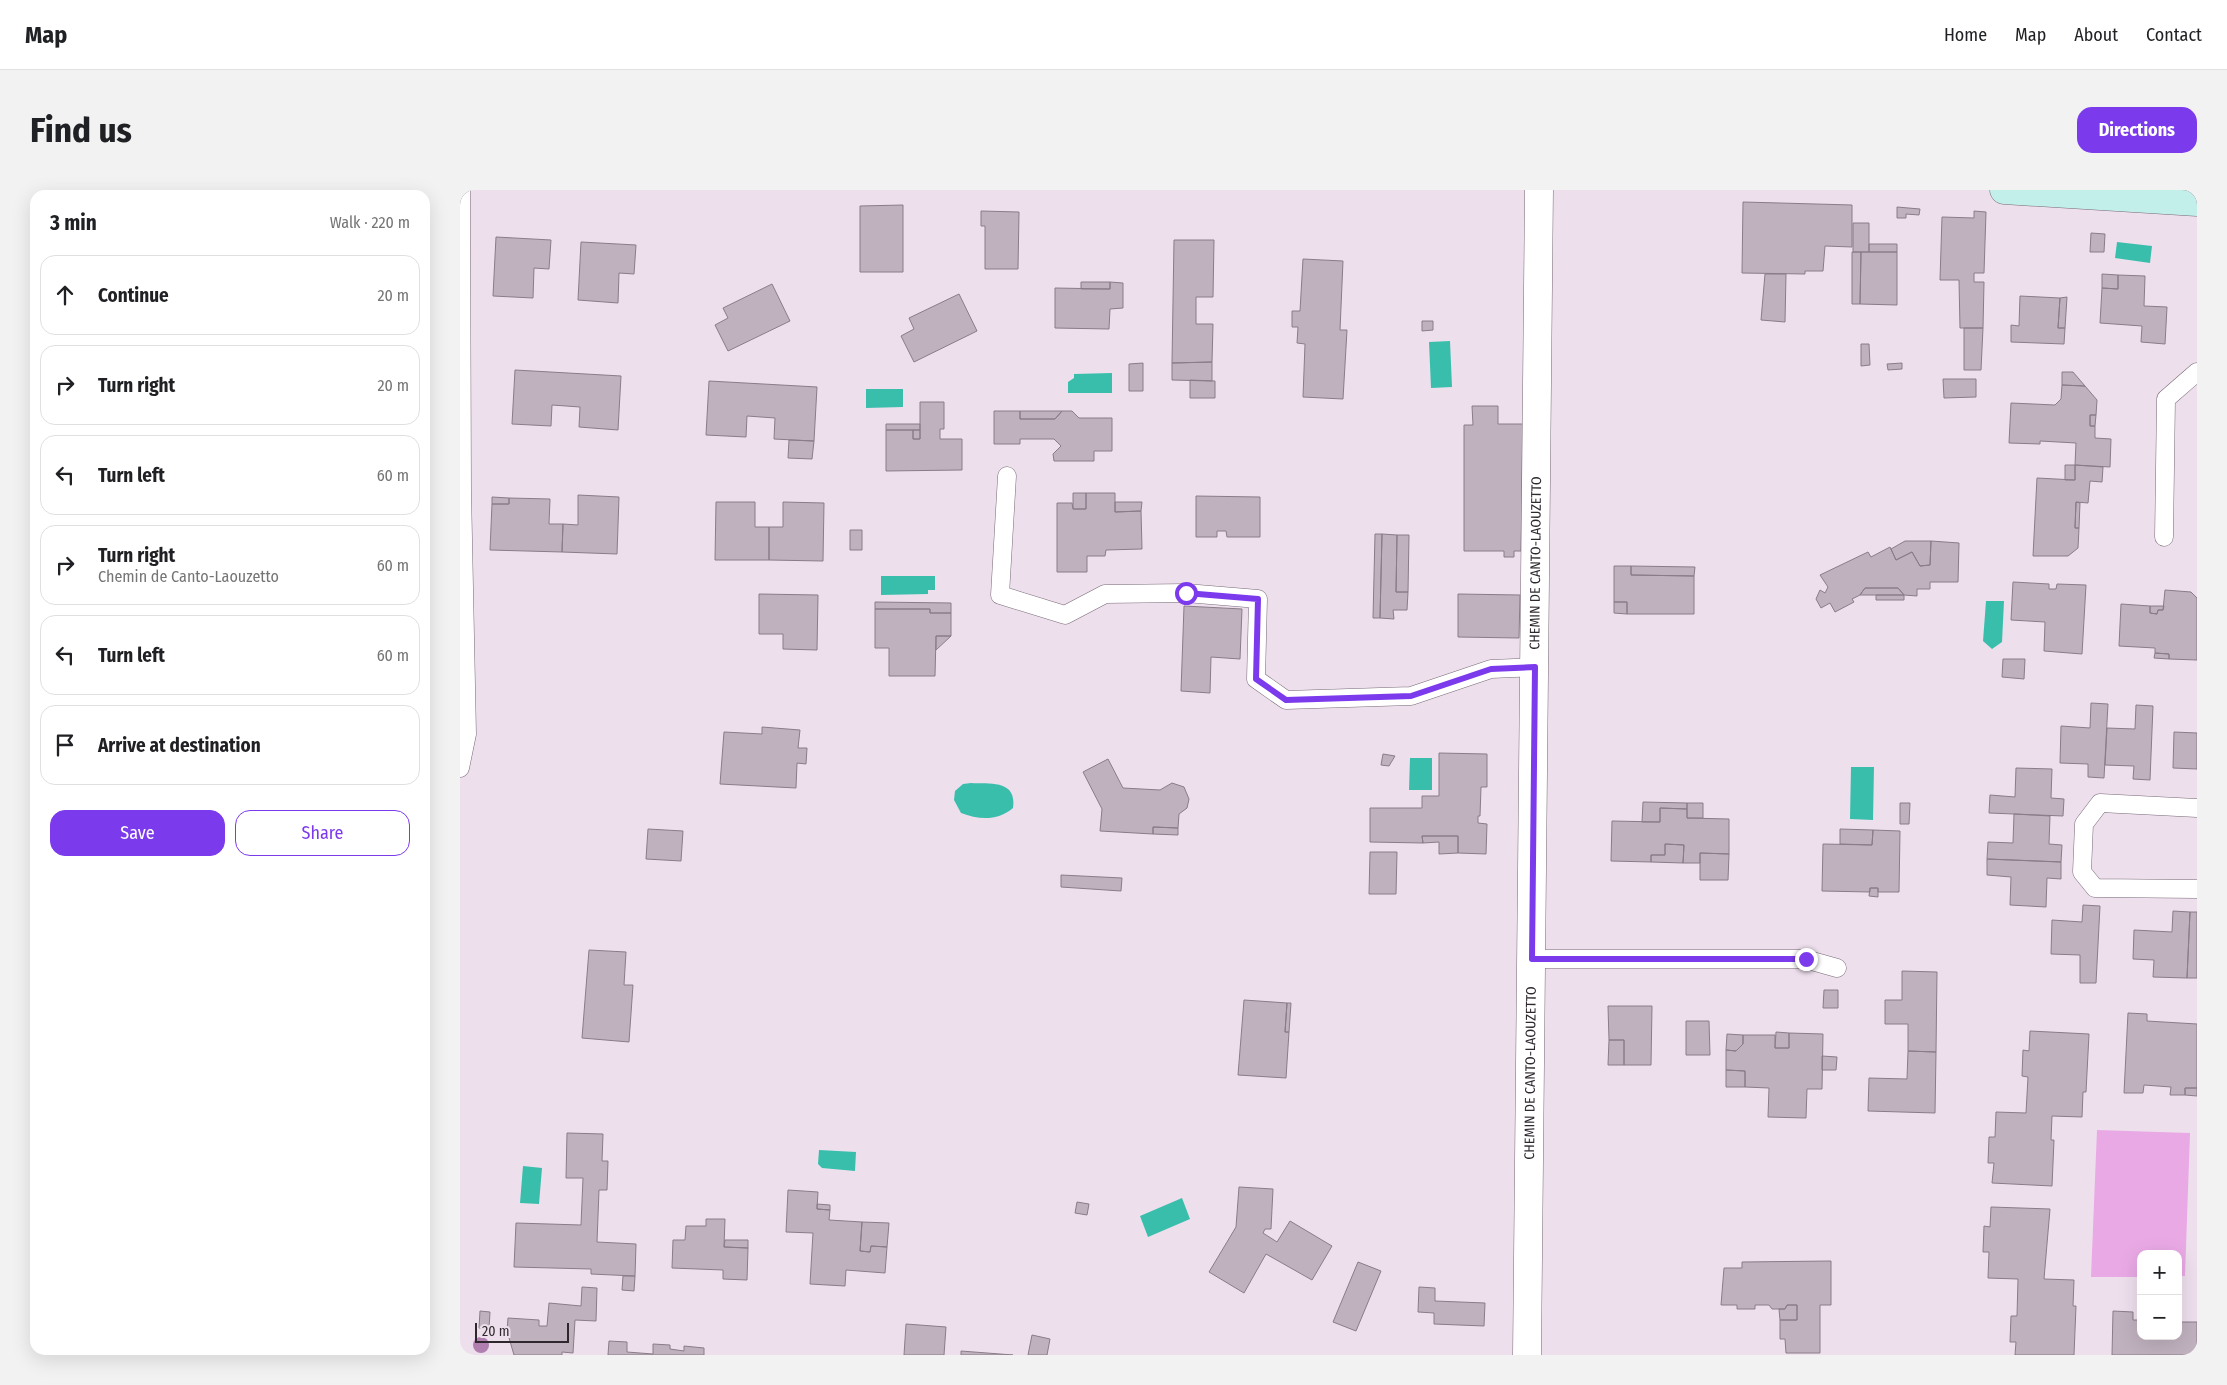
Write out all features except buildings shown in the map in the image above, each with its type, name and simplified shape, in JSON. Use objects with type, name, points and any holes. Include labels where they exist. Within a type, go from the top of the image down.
[{"type":"main road","points":[[2004,190],[2197,202]]},
{"type":"street","name":"CHEMIN DE CANTO-LAOUZETTO","points":[[1527,1355],[1539,190]]},
{"type":"lane","points":[[460,768],[467,734],[462,480],[461,190]]},
{"type":"lane","points":[[2164,537],[2166,399],[2197,372]]},
{"type":"lane","points":[[1007,476],[1000,595],[1065,615],[1105,594],[1186,593],[1258,599],[1256,679],[1286,700],[1411,696],[1491,669],[1535,667]]},
{"type":"lane","points":[[2197,808],[2100,803],[2084,824],[2082,872],[2095,888],[2197,889]]},
{"type":"lane","points":[[1532,959],[1806,959],[1837,968]]},
{"type":"shaded area","points":[[2117,242],[2152,246],[2150,263],[2115,258]]},
{"type":"shaded area","points":[[1450,341],[1452,387],[1431,388],[1429,342]]},
{"type":"shaded area","points":[[1112,373],[1112,393],[1068,393],[1068,382],[1074,378],[1074,374]]},
{"type":"shaded area","points":[[866,389],[903,389],[903,407],[866,408]]},
{"type":"shaded area","points":[[881,576],[935,576],[935,590],[928,590],[928,594],[881,595]]},
{"type":"shaded area","points":[[1986,601],[2004,601],[2002,642],[1992,649],[1983,641]]},
{"type":"shaded area","points":[[1410,758],[1432,758],[1432,790],[1409,790]]},
{"type":"shaded area","points":[[1851,767],[1874,767],[1873,820],[1850,819]]},
{"type":"shaded area","points":[[963,784],[994,784],[1007,788],[1011,792],[1013,808],[1001,815],[988,818],[961,813],[954,800],[955,791]]},
{"type":"shaded area","points":[[2097,1130],[2190,1133],[2185,1276],[2182,1276],[2182,1250],[2137,1250],[2137,1277],[2091,1277]]},
{"type":"shaded area","points":[[819,1150],[856,1152],[855,1171],[822,1168],[818,1164]]},
{"type":"shaded area","points":[[523,1166],[542,1168],[539,1204],[520,1203]]},
{"type":"shaded area","points":[[1182,1198],[1190,1219],[1148,1237],[1140,1216]]},
{"type":"route","points":[[1186,593],[1258,599],[1256,679],[1286,700],[1411,696],[1491,669],[1535,667],[1532,959],[1806,959]]}]
